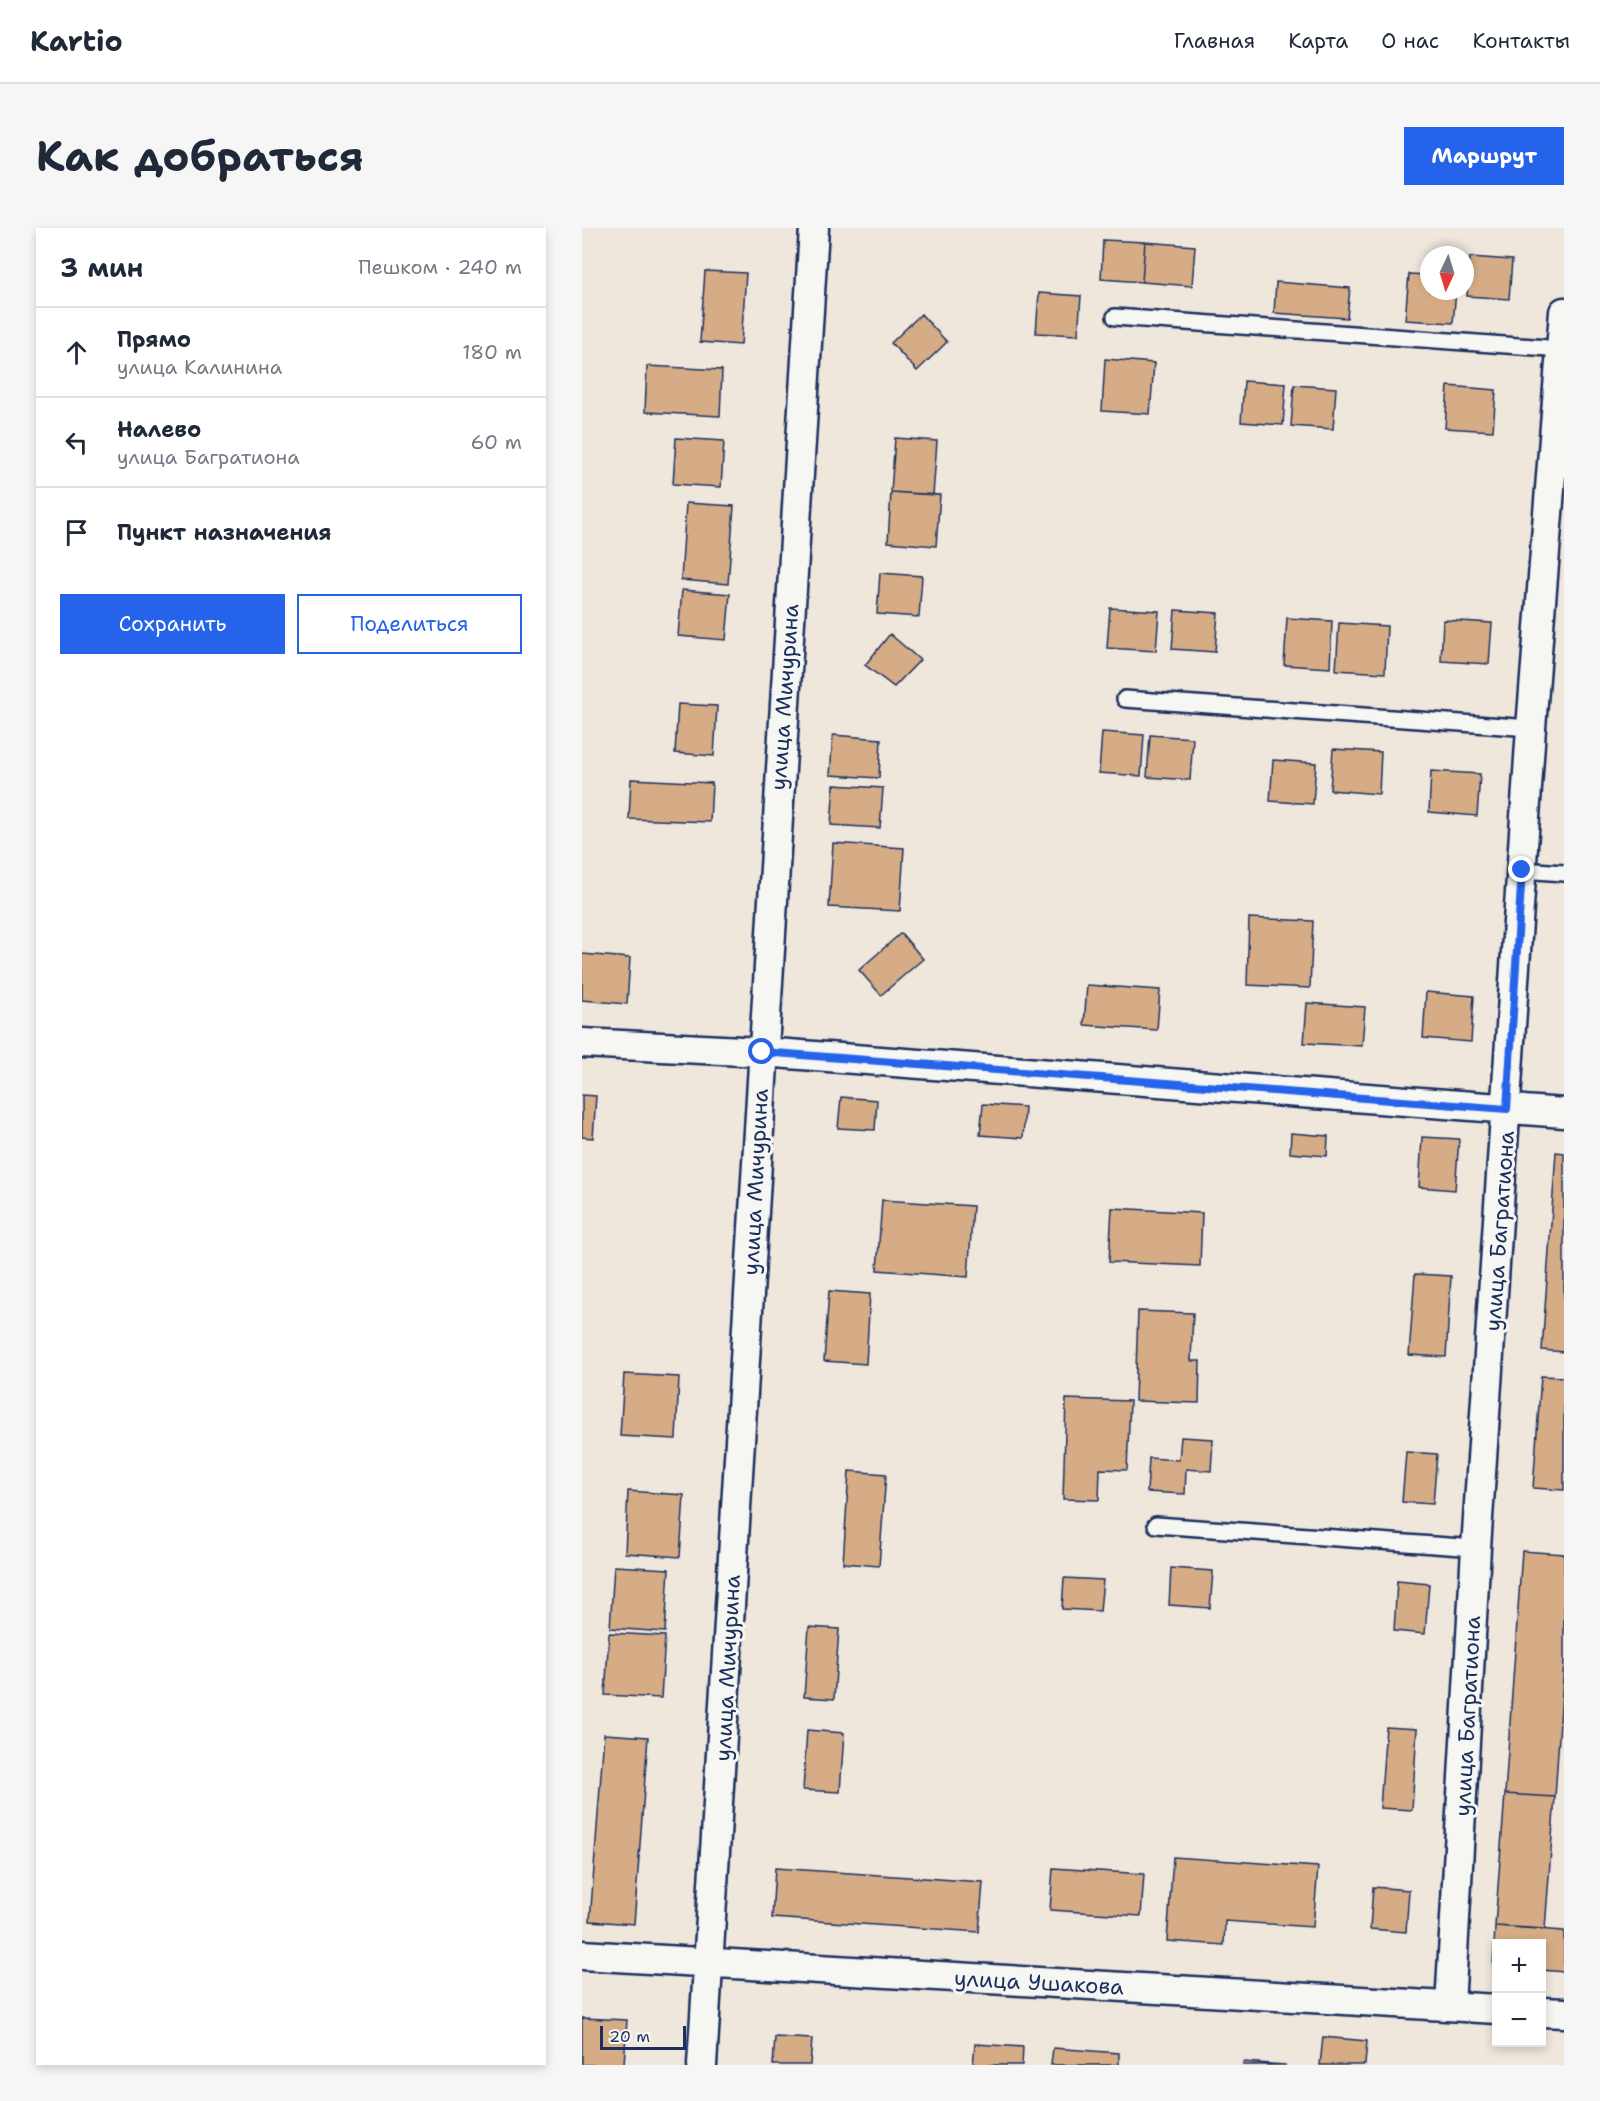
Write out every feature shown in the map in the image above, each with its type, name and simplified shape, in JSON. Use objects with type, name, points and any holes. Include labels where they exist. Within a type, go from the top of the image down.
[{"type":"street","name":"улица Мичурина","points":[[702,2065],[814,228]]},
{"type":"street","name":"улица Багратиона","points":[[1450,2006],[1476,1548],[1531,728],[1556,546],[1564,312]]},
{"type":"street","points":[[582,1043],[762,1052],[1564,1113]]},
{"type":"street","name":"улица Ушакова","points":[[582,1955],[1492,2009]]},
{"type":"street","points":[[1546,2012],[1564,2013]]},
{"type":"lane","points":[[1115,317],[1562,349]]},
{"type":"lane","points":[[1125,699],[1531,728]]},
{"type":"lane","points":[[1522,870],[1564,873]]},
{"type":"lane","points":[[1156,1525],[1476,1548]]},
{"type":"building","points":[[1103,240],[1145,242],[1142,282],[1101,279]]},
{"type":"building","points":[[1145,242],[1195,246],[1192,286],[1142,282]]},
{"type":"building","points":[[1474,257],[1512,260],[1509,299],[1474,296]]},
{"type":"building","points":[[705,271],[746,273],[741,345],[700,342]]},
{"type":"building","points":[[1409,274],[1420,275],[1420,300],[1455,300],[1453,323],[1405,320]]},
{"type":"building","points":[[1276,282],[1350,288],[1347,318],[1274,313]]},
{"type":"building","points":[[1039,293],[1081,296],[1078,335],[1036,333]]},
{"type":"building","points":[[921,314],[947,342],[917,371],[891,343]]},
{"type":"building","points":[[1105,359],[1154,363],[1150,414],[1102,411]]},
{"type":"building","points":[[647,366],[722,370],[720,416],[645,412]]},
{"type":"building","points":[[1244,381],[1286,384],[1283,425],[1241,422]]},
{"type":"building","points":[[1294,385],[1336,388],[1333,429],[1291,426]]},
{"type":"building","points":[[1448,386],[1496,390],[1493,431],[1445,428]]},
{"type":"building","points":[[676,438],[724,441],[721,487],[673,484]]},
{"type":"building","points":[[895,438],[937,441],[933,495],[891,492]]},
{"type":"building","points":[[891,492],[940,495],[936,546],[888,542]]},
{"type":"building","points":[[686,503],[734,506],[728,584],[681,580]]},
{"type":"building","points":[[880,573],[922,576],[919,617],[877,614]]},
{"type":"building","points":[[682,590],[730,594],[726,640],[678,636]]},
{"type":"building","points":[[1110,608],[1159,611],[1156,651],[1107,648]]},
{"type":"building","points":[[1175,610],[1218,613],[1215,652],[1172,649]]},
{"type":"building","points":[[1287,618],[1332,621],[1330,668],[1284,665]]},
{"type":"building","points":[[1443,620],[1492,623],[1489,664],[1441,661]]},
{"type":"building","points":[[1339,623],[1387,626],[1385,673],[1336,670]]},
{"type":"building","points":[[890,634],[920,660],[894,687],[865,665]]},
{"type":"building","points":[[678,704],[717,706],[714,756],[675,753]]},
{"type":"building","points":[[1102,732],[1144,735],[1141,776],[1099,773]]},
{"type":"building","points":[[833,735],[881,739],[879,778],[830,775]]},
{"type":"building","points":[[1150,735],[1193,738],[1190,780],[1147,777]]},
{"type":"building","points":[[1333,749],[1381,752],[1379,794],[1330,790]]},
{"type":"building","points":[[1273,760],[1316,763],[1313,804],[1270,801]]},
{"type":"building","points":[[1431,771],[1480,774],[1477,816],[1429,812]]},
{"type":"building","points":[[631,779],[712,783],[710,822],[629,819]]},
{"type":"building","points":[[834,785],[883,788],[880,828],[831,825]]},
{"type":"building","points":[[833,843],[904,848],[900,911],[829,907]]},
{"type":"building","points":[[1249,918],[1313,921],[1310,988],[1247,985]]},
{"type":"building","points":[[901,933],[923,959],[881,995],[859,970]]},
{"type":"building","points":[[582,954],[630,958],[627,1004],[582,1000]]},
{"type":"building","points":[[1087,985],[1160,990],[1157,1030],[1084,1025]]},
{"type":"building","points":[[1426,992],[1474,996],[1471,1042],[1423,1038]]},
{"type":"building","points":[[1307,1003],[1365,1007],[1362,1046],[1304,1043]]},
{"type":"building","points":[[582,1095],[596,1096],[593,1138],[582,1137]]},
{"type":"building","points":[[841,1097],[877,1100],[875,1130],[838,1128]]},
{"type":"building","points":[[983,1104],[1025,1107],[1023,1138],[980,1135]]},
{"type":"building","points":[[1291,1133],[1328,1136],[1327,1156],[1290,1153]]},
{"type":"building","points":[[1422,1137],[1459,1139],[1455,1190],[1419,1187]]},
{"type":"building","points":[[1556,1152],[1564,1153],[1564,1352],[1542,1350]]},
{"type":"building","points":[[882,1200],[973,1206],[968,1277],[877,1270]]},
{"type":"building","points":[[1112,1208],[1202,1213],[1200,1266],[1109,1262]]},
{"type":"building","points":[[1415,1274],[1451,1276],[1446,1357],[1409,1355]]},
{"type":"building","points":[[829,1291],[870,1294],[866,1364],[824,1361]]},
{"type":"building","points":[[1138,1311],[1193,1313],[1191,1361],[1200,1361],[1199,1403],[1135,1401]]},
{"type":"building","points":[[624,1374],[679,1377],[676,1439],[620,1436]]},
{"type":"building","points":[[1541,1376],[1564,1377],[1564,1490],[1533,1488]]},
{"type":"building","points":[[1066,1399],[1130,1401],[1127,1470],[1100,1469],[1099,1500],[1063,1499]]},
{"type":"building","points":[[1181,1437],[1213,1439],[1211,1471],[1186,1469],[1185,1494],[1147,1492],[1149,1458],[1179,1460]]},
{"type":"building","points":[[1406,1452],[1437,1454],[1433,1504],[1402,1502]]},
{"type":"building","points":[[849,1471],[886,1474],[879,1566],[843,1563]]},
{"type":"building","points":[[628,1491],[684,1495],[680,1557],[625,1553]]},
{"type":"building","points":[[1522,1551],[1564,1554],[1564,1662],[1555,1797],[1505,1794]]},
{"type":"building","points":[[614,1566],[669,1569],[665,1632],[610,1628]]},
{"type":"building","points":[[1171,1568],[1213,1571],[1210,1608],[1169,1605]]},
{"type":"building","points":[[1064,1578],[1103,1580],[1100,1611],[1062,1609]]},
{"type":"building","points":[[1397,1581],[1429,1584],[1425,1634],[1394,1631]]},
{"type":"building","points":[[809,1627],[839,1629],[834,1699],[804,1697]]},
{"type":"building","points":[[609,1633],[665,1636],[661,1698],[605,1695]]},
{"type":"building","points":[[1386,1727],[1417,1729],[1412,1810],[1380,1808]]},
{"type":"building","points":[[807,1730],[844,1733],[840,1792],[803,1790]]},
{"type":"building","points":[[604,1734],[648,1737],[634,1924],[590,1921]]},
{"type":"building","points":[[1505,1794],[1555,1797],[1545,1929],[1495,1926]]},
{"type":"building","points":[[1173,1857],[1318,1867],[1313,1927],[1225,1921],[1224,1945],[1167,1941]]},
{"type":"building","points":[[775,1868],[983,1882],[979,1932],[772,1918]]},
{"type":"building","points":[[1053,1868],[1144,1874],[1141,1916],[1050,1910]]},
{"type":"building","points":[[1373,1887],[1409,1890],[1406,1932],[1370,1929]]},
{"type":"building","points":[[1495,1926],[1564,1931],[1564,1972],[1546,1970],[1546,1939],[1494,1939]]},
{"type":"building","points":[[582,2018],[627,2020],[624,2065],[582,2065]]},
{"type":"building","points":[[775,2037],[812,2039],[810,2065],[773,2065]]},
{"type":"building","points":[[1323,2037],[1367,2041],[1365,2065],[1320,2065]]},
{"type":"building","points":[[975,2044],[1023,2047],[1022,2065],[973,2065]]},
{"type":"building","points":[[1053,2048],[1119,2053],[1119,2065],[1051,2065]]},
{"type":"building","points":[[1243,2062],[1286,2065],[1243,2065]]},
{"type":"route","points":[[762,1052],[1507,1109],[1522,870]]}]
